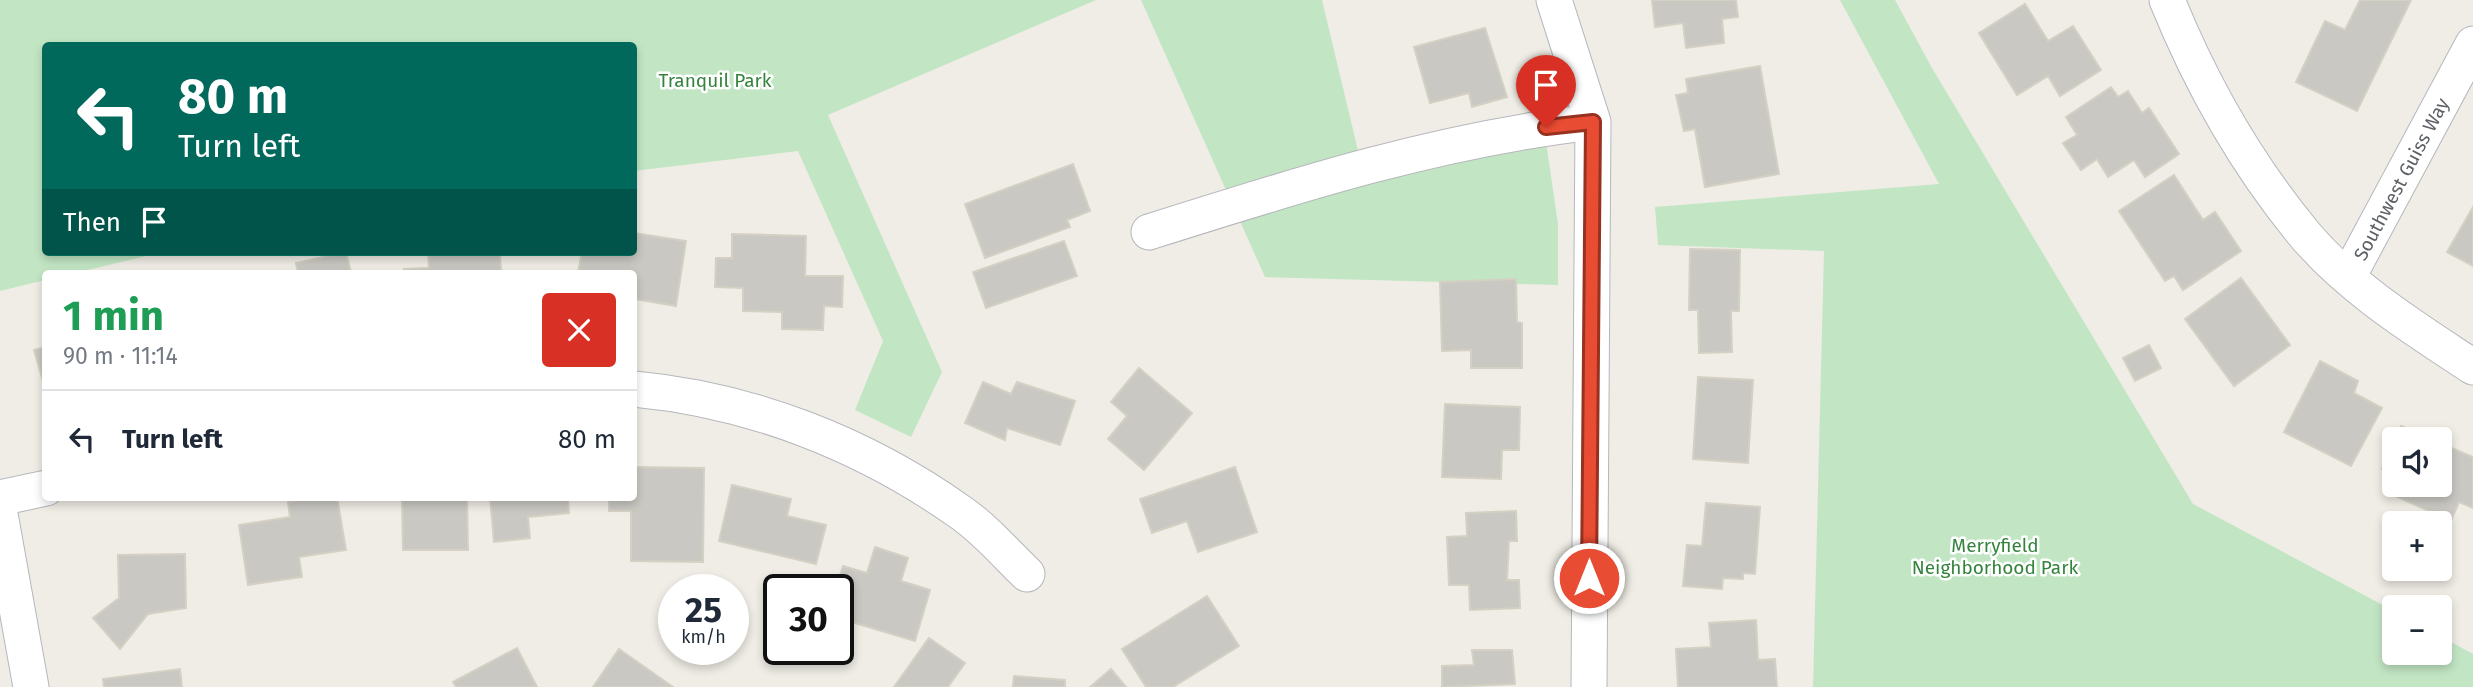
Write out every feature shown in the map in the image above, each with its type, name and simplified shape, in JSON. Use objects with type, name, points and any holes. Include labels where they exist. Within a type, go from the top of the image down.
[{"type":"street","points":[[1554,0],[1593,122],[1588,687]]},
{"type":"street","points":[[2167,0],[2188,49],[2247,156],[2306,236],[2348,277],[2389,311],[2473,367]]},
{"type":"street","name":"Southwest Guiss Way","points":[[2348,277],[2473,44]]},
{"type":"street","points":[[1149,232],[1279,191],[1433,149],[1546,127],[1593,122]]},
{"type":"street","points":[[637,389],[702,400],[760,414],[797,425],[868,455],[962,513],[1027,574]]},
{"type":"street","points":[[0,498],[42,489]]},
{"type":"street","points":[[0,514],[20,683]]},
{"type":"green space","name":"Tranquil Park","points":[[0,0],[1096,0],[828,115],[942,372],[911,437],[855,410],[883,341],[798,151],[637,171],[637,42],[42,42],[42,256],[146,256],[88,270],[42,270],[42,281],[0,291]]},
{"type":"green space","points":[[1141,0],[1322,0],[1360,159],[1541,108],[1558,224],[1558,285],[1265,277]]},
{"type":"green space","name":"Merryfield Neighborhood Park","points":[[1840,0],[1895,0],[1932,68],[2193,504],[2382,605],[2382,665],[2452,665],[2452,643],[2473,654],[2473,687],[1813,687],[1824,251],[1658,245],[1655,207],[1939,184]]},
{"type":"building","points":[[1652,0],[1736,0],[1738,17],[1722,19],[1724,43],[1686,48],[1683,23],[1655,27]]},
{"type":"building","points":[[2360,0],[2411,0],[2357,111],[2296,82],[2325,21],[2345,30]]},
{"type":"building","points":[[2025,4],[2048,41],[2073,26],[2101,70],[2060,96],[2048,76],[2017,95],[1979,33]]},
{"type":"building","points":[[1485,28],[1507,97],[1472,107],[1469,93],[1430,103],[1414,47]]},
{"type":"building","points":[[1760,66],[1779,174],[1705,187],[1695,129],[1684,131],[1676,95],[1688,93],[1686,79]]},
{"type":"building","points":[[2111,87],[2118,97],[2128,91],[2142,113],[2149,108],[2179,154],[2145,177],[2134,160],[2108,177],[2097,159],[2081,170],[2063,143],[2077,135],[2066,117]]},
{"type":"building","points":[[1073,164],[1090,211],[1067,220],[1070,227],[985,258],[965,204]]},
{"type":"building","points":[[2174,175],[2203,220],[2215,212],[2241,251],[2183,290],[2174,276],[2165,281],[2119,211]]},
{"type":"building","points":[[2473,207],[2473,266],[2447,252]]},
{"type":"building","points":[[637,233],[686,241],[676,306],[637,300],[637,270],[579,270],[581,256],[637,256]]},
{"type":"building","points":[[732,234],[806,236],[805,276],[843,276],[842,307],[824,306],[823,330],[782,329],[782,312],[743,311],[743,288],[715,287],[716,258],[732,258]]},
{"type":"building","points":[[1064,241],[1077,276],[986,308],[973,272]]},
{"type":"building","points":[[1690,249],[1740,250],[1739,311],[1731,311],[1732,352],[1699,353],[1698,310],[1689,310]]},
{"type":"building","points":[[328,256],[347,256],[350,270],[297,270],[296,263]]},
{"type":"building","points":[[428,256],[500,256],[501,270],[404,270],[429,268]]},
{"type":"building","points":[[2241,278],[2290,345],[2234,386],[2185,319]]},
{"type":"building","points":[[1516,279],[1517,322],[1522,323],[1522,368],[1471,368],[1471,350],[1442,351],[1440,282]]},
{"type":"building","points":[[2149,345],[2161,368],[2135,381],[2123,358]]},
{"type":"building","points":[[42,348],[42,378],[34,350]]},
{"type":"building","points":[[2320,361],[2358,381],[2354,393],[2382,408],[2351,466],[2284,432]]},
{"type":"building","points":[[1139,368],[1192,413],[1144,470],[1108,439],[1127,416],[1111,402]]},
{"type":"building","points":[[1698,377],[1753,380],[1748,463],[1693,459]]},
{"type":"building","points":[[983,382],[1011,394],[1017,382],[1075,401],[1060,445],[1007,428],[1005,440],[965,423]]},
{"type":"building","points":[[1445,404],[1520,407],[1519,450],[1502,450],[1501,479],[1442,477]]},
{"type":"building","points":[[2452,448],[2473,457],[2473,508],[2459,502],[2452,519],[2452,511],[2429,511],[2397,497],[2452,497]]},
{"type":"building","points":[[637,467],[704,468],[703,562],[631,561],[631,511],[609,511],[609,501],[637,501]]},
{"type":"building","points":[[1235,467],[1257,532],[1198,552],[1187,521],[1152,533],[1140,499]]},
{"type":"building","points":[[732,485],[791,499],[787,516],[826,525],[816,564],[719,541]]},
{"type":"building","points":[[338,501],[346,550],[299,557],[302,577],[248,585],[239,525],[290,517],[288,502]]},
{"type":"building","points":[[402,501],[467,501],[468,550],[403,550]]},
{"type":"building","points":[[490,501],[568,501],[569,513],[528,517],[530,538],[494,542]]},
{"type":"building","points":[[1706,503],[1760,507],[1755,574],[1743,573],[1743,579],[1723,578],[1722,589],[1683,586],[1687,545],[1702,546]]},
{"type":"building","points":[[1516,511],[1517,541],[1509,541],[1507,580],[1519,580],[1520,608],[1470,610],[1469,585],[1449,585],[1447,537],[1467,536],[1466,513]]},
{"type":"building","points":[[875,547],[908,558],[901,581],[930,590],[915,641],[854,623],[854,574],[840,574],[843,566],[867,573]]},
{"type":"building","points":[[185,554],[186,608],[148,614],[120,649],[93,618],[119,598],[118,555]]},
{"type":"building","points":[[1207,596],[1239,646],[1173,687],[1146,687],[1122,649]]},
{"type":"building","points":[[1756,620],[1758,660],[1775,659],[1777,687],[1678,687],[1676,649],[1711,647],[1709,623]]},
{"type":"building","points":[[929,638],[965,663],[948,687],[894,687]]},
{"type":"building","points":[[517,648],[537,687],[456,687],[453,682]]},
{"type":"building","points":[[619,649],[673,687],[593,687]]},
{"type":"building","points":[[1472,650],[1512,650],[1515,684],[1442,687],[1442,666],[1474,665]]},
{"type":"building","points":[[180,669],[182,687],[104,687],[103,679]]},
{"type":"building","points":[[1111,669],[1126,687],[1090,687]]},
{"type":"building","points":[[1014,676],[1065,680],[1065,687],[1013,687]]},
{"type":"route","points":[[1546,127],[1593,122],[1589,578]]}]
